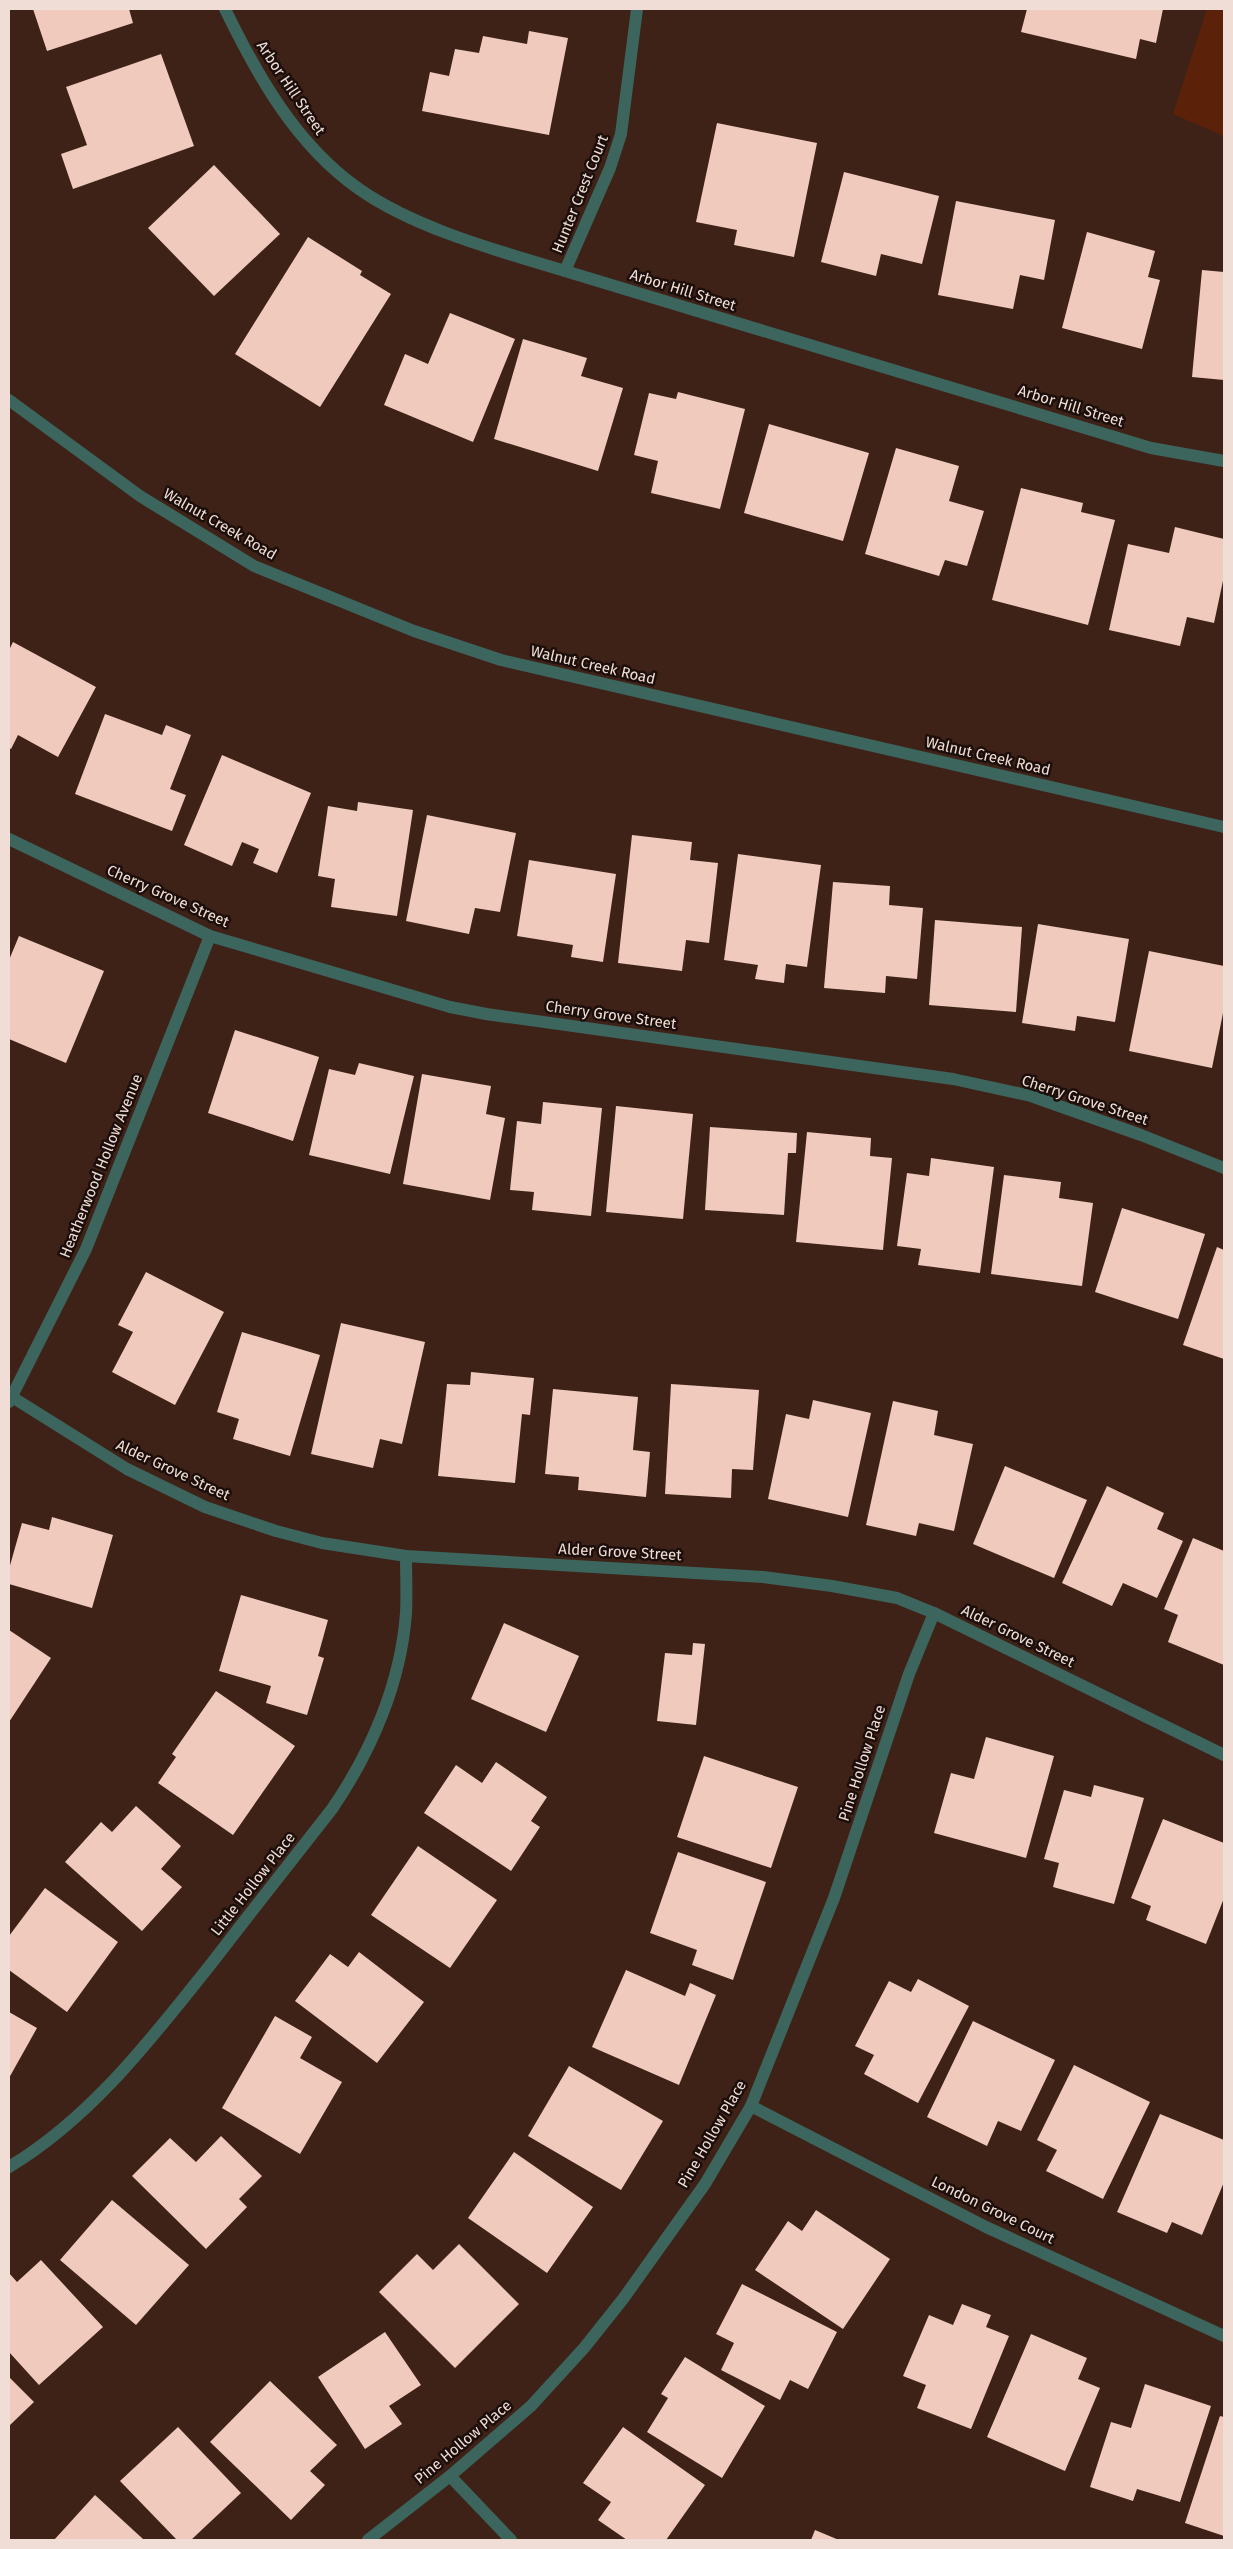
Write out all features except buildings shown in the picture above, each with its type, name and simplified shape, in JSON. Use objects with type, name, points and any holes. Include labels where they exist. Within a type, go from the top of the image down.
[{"type":"street","name":"Arbor Hill Street","points":[[224,9],[249,59],[298,132],[316,152],[358,189],[398,212],[475,243],[1151,448],[1224,461]]},
{"type":"street","name":"Hunter Crest Court","points":[[566,271],[610,168],[621,134],[637,9]]},
{"type":"street","name":"Walnut Creek Road","points":[[9,400],[140,496],[254,566],[414,631],[501,660],[1224,827]]},
{"type":"street","name":"Cherry Grove Street","points":[[9,839],[210,936],[468,1011],[953,1080],[1031,1096],[1141,1135],[1224,1168]]},
{"type":"street","name":"Heatherwood Hollow Avenue","points":[[10,1400],[86,1249],[210,936]]},
{"type":"street","name":"Alder Grove Street","points":[[10,1400],[127,1469],[205,1507],[276,1531],[322,1543],[406,1556],[763,1577],[832,1586],[897,1598],[934,1613],[1224,1755]]},
{"type":"street","name":"Little Hollow Place","points":[[9,2167],[26,2157],[79,2115],[106,2088],[179,2005],[332,1809],[350,1782],[383,1715],[400,1654],[406,1614],[406,1556]]},
{"type":"street","name":"Pine Hollow Place","points":[[368,2540],[450,2476],[531,2406],[584,2348],[623,2299],[705,2184],[751,2106],[834,1898],[909,1674],[934,1613]]},
{"type":"street","name":"London Grove Court","points":[[751,2106],[986,2227],[1224,2336]]},
{"type":"street","points":[[450,2476],[511,2540]]},
{"type":"shaded area","points":[[1207,9],[1224,9],[1224,136],[1173,114]]}]
